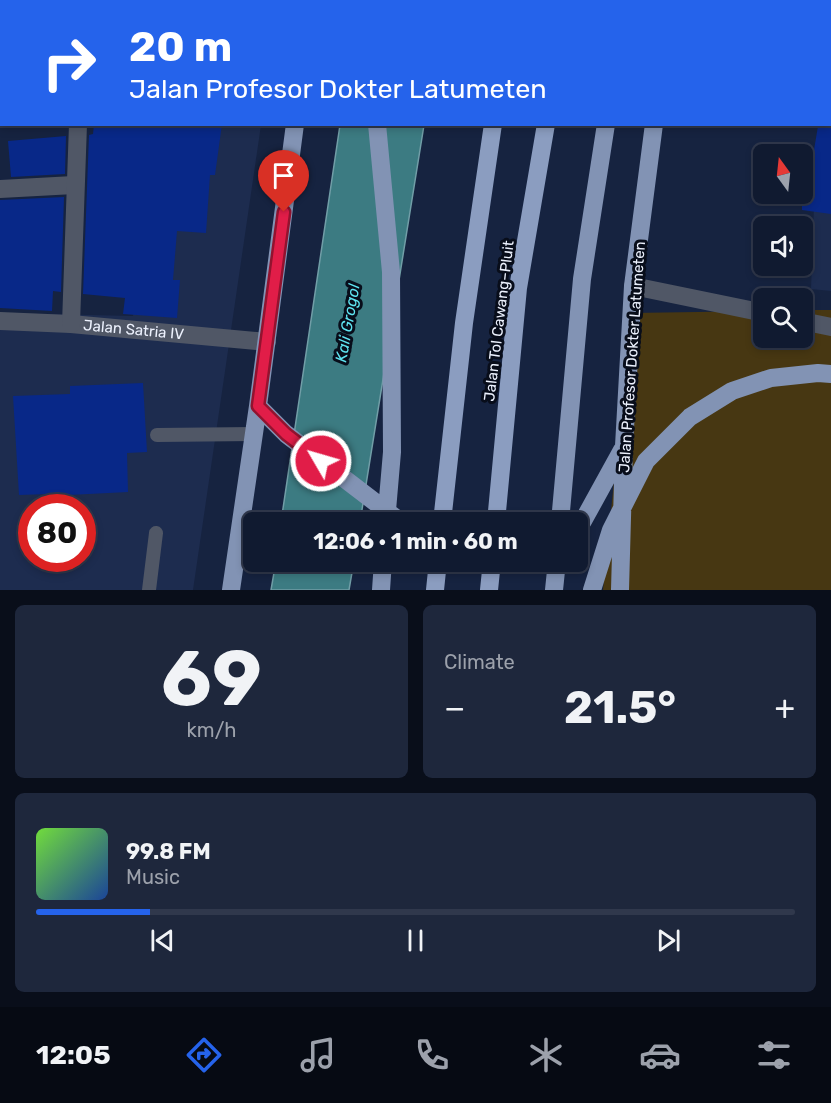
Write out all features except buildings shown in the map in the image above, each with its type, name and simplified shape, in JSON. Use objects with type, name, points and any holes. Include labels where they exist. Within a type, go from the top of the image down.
[{"type":"highway","points":[[231,590],[267,342],[295,126]]},
{"type":"highway","points":[[377,126],[391,272],[392,452],[387,512]]},
{"type":"highway","points":[[443,512],[464,323],[493,126]]},
{"type":"highway","name":"Jalan Tol Cawang–Pluit","points":[[497,512],[518,288],[546,126]]},
{"type":"highway","points":[[561,512],[582,279],[606,126]]},
{"type":"highway","name":"Jalan Profesor Dokter Latumeten","points":[[620,590],[624,446],[633,286],[654,126]]},
{"type":"highway","points":[[592,590],[611,530],[646,461],[690,417],[732,391],[771,378],[818,373],[831,374]]},
{"type":"highway","points":[[258,406],[286,434],[387,512]]},
{"type":"highway","points":[[588,512],[624,446]]},
{"type":"highway","points":[[381,590],[382,572]]},
{"type":"highway","points":[[435,590],[437,572]]},
{"type":"highway","points":[[489,590],[491,572]]},
{"type":"highway","points":[[554,590],[556,572]]},
{"type":"street","points":[[71,324],[74,185],[78,126]]},
{"type":"street","points":[[0,189],[74,185]]},
{"type":"street","points":[[633,286],[753,311]]},
{"type":"street","name":"Jalan Satria IV","points":[[0,321],[71,324],[267,342]]},
{"type":"street","points":[[813,323],[831,327]]},
{"type":"lane","points":[[157,435],[254,434]]},
{"type":"lane","points":[[149,590],[156,533]]},
{"type":"shaded area","points":[[157,126],[261,126],[193,590],[0,590],[0,313],[133,316]]},
{"type":"shaded area","points":[[831,202],[831,291],[811,288],[814,207]]},
{"type":"shaded area","points":[[813,310],[831,310],[831,590],[603,590],[631,313],[753,311],[753,348],[813,348]]},
{"type":"water","name":"Kali Grogol","points":[[340,126],[424,126],[362,512],[282,512]]},
{"type":"water","points":[[274,572],[352,572],[349,590],[271,590]]},
{"type":"route","points":[[284,212],[258,406],[286,434],[321,461]]}]
